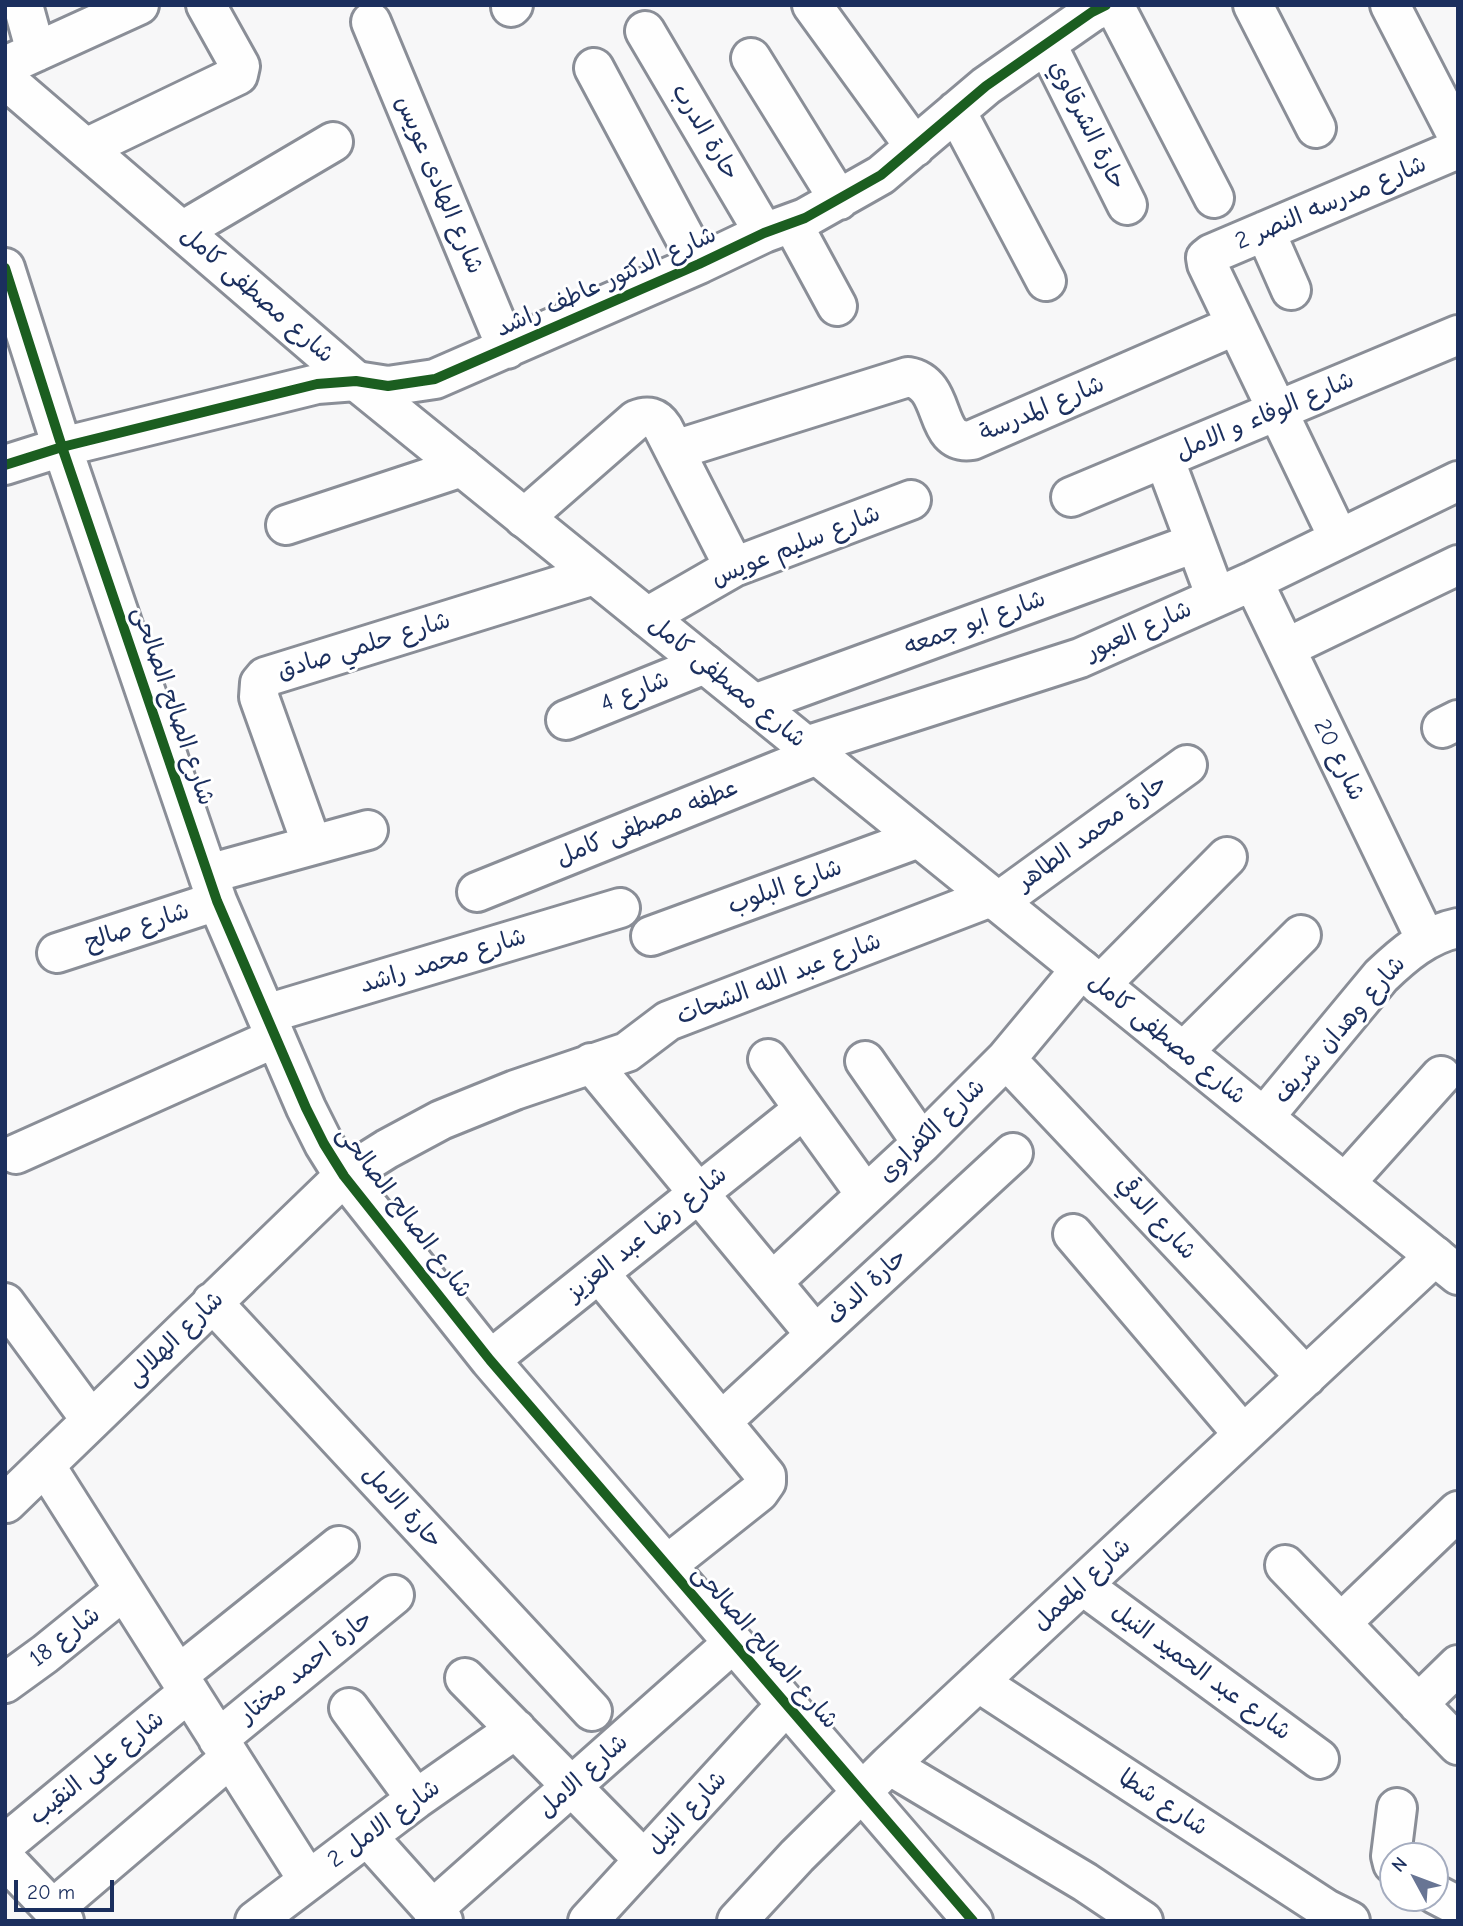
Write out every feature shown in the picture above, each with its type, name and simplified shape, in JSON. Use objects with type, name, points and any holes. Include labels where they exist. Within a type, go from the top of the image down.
[{"type":"street","points":[[23,5],[21,59],[139,5]]},
{"type":"street","points":[[86,148],[238,75],[240,66],[206,5]]},
{"type":"street","points":[[812,5],[915,147]]},
{"type":"street","points":[[1253,5],[1316,128]]},
{"type":"street","points":[[1390,5],[1458,137]]},
{"type":"street","points":[[1100,7],[1214,198]]},
{"type":"street","name":"شارع الدكتور عاطف راشد","points":[[5,465],[62,447],[317,384],[356,381],[388,386],[435,379],[507,349],[839,200],[881,175],[986,86],[1100,7]]},
{"type":"street","name":"شارع الهادى عويس","points":[[371,22],[507,349]]},
{"type":"street","name":"حارة الدرب","points":[[645,31],[778,228],[837,306]]},
{"type":"street","name":"حارة الشرقاوي","points":[[1046,45],[1127,205]]},
{"type":"street","points":[[751,58],[839,200]]},
{"type":"street","points":[[594,68],[699,264]]},
{"type":"street","name":"شارع مصطفى كامل","points":[[5,79],[356,381],[1446,1266]]},
{"type":"street","points":[[956,111],[1046,281]]},
{"type":"street","points":[[182,231],[333,142]]},
{"type":"street","name":"شارع مدرسه النصر 2","points":[[1236,325],[1207,264],[1206,258],[1211,254],[1458,149]]},
{"type":"street","points":[[1265,231],[1291,290]]},
{"type":"street","name":"شارع الصالح الصالحى","points":[[5,268],[62,447],[213,887],[270,1026],[324,1144],[345,1176],[490,1360],[973,1921]]},
{"type":"street","points":[[1236,325],[1339,539]]},
{"type":"street","name":"شارع المدرسة","points":[[675,450],[908,377],[927,385],[950,434],[956,439],[972,440],[1236,325]]},
{"type":"street","name":"شارع الوفاء و الامل","points":[[1071,497],[1458,335]]},
{"type":"street","points":[[524,518],[636,420],[644,416],[652,417],[659,421],[675,450],[733,566]]},
{"type":"street","points":[[1164,458],[1216,597]]},
{"type":"street","points":[[286,525],[462,467]]},
{"type":"street","name":"شارع العبور","points":[[812,751],[1080,658],[1253,581],[1458,481]]},
{"type":"street","name":"شارع سليم عويس","points":[[647,617],[733,566],[911,500]]},
{"type":"street","name":"شارع ابو جمعه","points":[[754,704],[1195,543]]},
{"type":"street","points":[[1286,648],[1458,565]]},
{"type":"street","name":"شارع حلمي صادق","points":[[312,845],[259,697],[260,683],[265,677],[594,575]]},
{"type":"street","name":"شارع 20","points":[[1253,581],[1286,648],[1442,934]]},
{"type":"street","name":"شارع 4","points":[[566,720],[705,664]]},
{"type":"street","name":"عطفه مصطفى كامل","points":[[477,892],[812,751]]},
{"type":"street","name":"حارة محمد الطاهر","points":[[995,899],[1187,765]]},
{"type":"street","name":"شارع صالح","points":[[57,953],[312,845],[368,830]]},
{"type":"street","name":"شارع البلوب","points":[[651,936],[919,838]]},
{"type":"street","name":"شارع الكفراوى","points":[[772,1282],[922,1143],[1091,977],[1227,857]]},
{"type":"street","name":"شارع عبد الله الشحات","points":[[345,1176],[387,1149],[441,1121],[515,1090],[627,1052],[668,1021],[995,899]]},
{"type":"street","name":"شارع محمد راشد","points":[[16,1154],[270,1026],[620,908]]},
{"type":"street","name":"شارع وهدان شريف","points":[[1264,1117],[1381,976],[1402,956],[1442,934]]},
{"type":"street","points":[[1183,1052],[1301,935]]},
{"type":"street","points":[[768,1059],[866,1195]]},
{"type":"street","name":"شارع الدقي","points":[[1006,1059],[1306,1377]]},
{"type":"street","points":[[865,1061],[922,1143]]},
{"type":"street","points":[[591,1063],[816,1334]]},
{"type":"street","points":[[1345,1184],[1441,1076]]},
{"type":"street","name":"شارع رضا عبد العزيز","points":[[490,1360],[804,1109]]},
{"type":"street","name":"حارة الدف","points":[[722,1421],[1013,1153]]},
{"type":"street","name":"شارع الهلالى","points":[[6,1503],[345,1176]]},
{"type":"street","points":[[1073,1234],[1243,1434]]},
{"type":"street","name":"شارع المعمل","points":[[737,1921],[797,1856],[889,1765],[1243,1434],[1306,1377],[1446,1266]]},
{"type":"street","points":[[599,1273],[763,1470],[766,1482],[759,1492],[667,1565]]},
{"type":"street","name":"حارة الامل","points":[[212,1302],[592,1712]]},
{"type":"street","points":[[5,1303],[91,1420]]},
{"type":"street","points":[[45,1465],[307,1880]]},
{"type":"street","points":[[1341,1623],[1458,1511]]},
{"type":"street","name":"شارع على النقيب","points":[[5,1844],[340,1546]]},
{"type":"street","points":[[1285,1564],[1458,1745]]},
{"type":"street","name":"شارع عبد الحميد النيل","points":[[1082,1585],[1319,1759]]},
{"type":"street","name":"شارع 18","points":[[5,1683],[46,1654],[124,1590]]},
{"type":"street","name":"حارة احمد مختار","points":[[58,1915],[224,1748],[394,1595]]},
{"type":"street","name":"شارع الامل","points":[[437,1915],[572,1786],[733,1643]]},
{"type":"street","points":[[1418,1704],[1458,1665]]},
{"type":"street","points":[[465,1678],[644,1860]]},
{"type":"street","name":"شارع شطا","points":[[978,1682],[1332,1917]]},
{"type":"street","name":"شارع النيل","points":[[607,1914],[644,1860],[786,1705]]},
{"type":"street","points":[[349,1708],[416,1799]]},
{"type":"street","name":"شارع الامل 2","points":[[274,1915],[307,1880],[416,1799],[516,1730]]},
{"type":"street","points":[[889,1765],[1085,1882],[1143,1921]]},
{"type":"street","points":[[1393,1842],[1397,1808]]},
{"type":"street","points":[[367,1836],[437,1915]]},
{"type":"street","points":[[5,1858],[58,1915]]},
{"type":"cycle path","points":[[5,465],[62,447],[317,384],[356,381],[388,386],[435,379],[764,233],[805,218],[881,175],[986,86],[1106,5]]},
{"type":"cycle path","points":[[5,268],[62,447],[217,901],[324,1144],[344,1176],[490,1360],[973,1921]]}]
